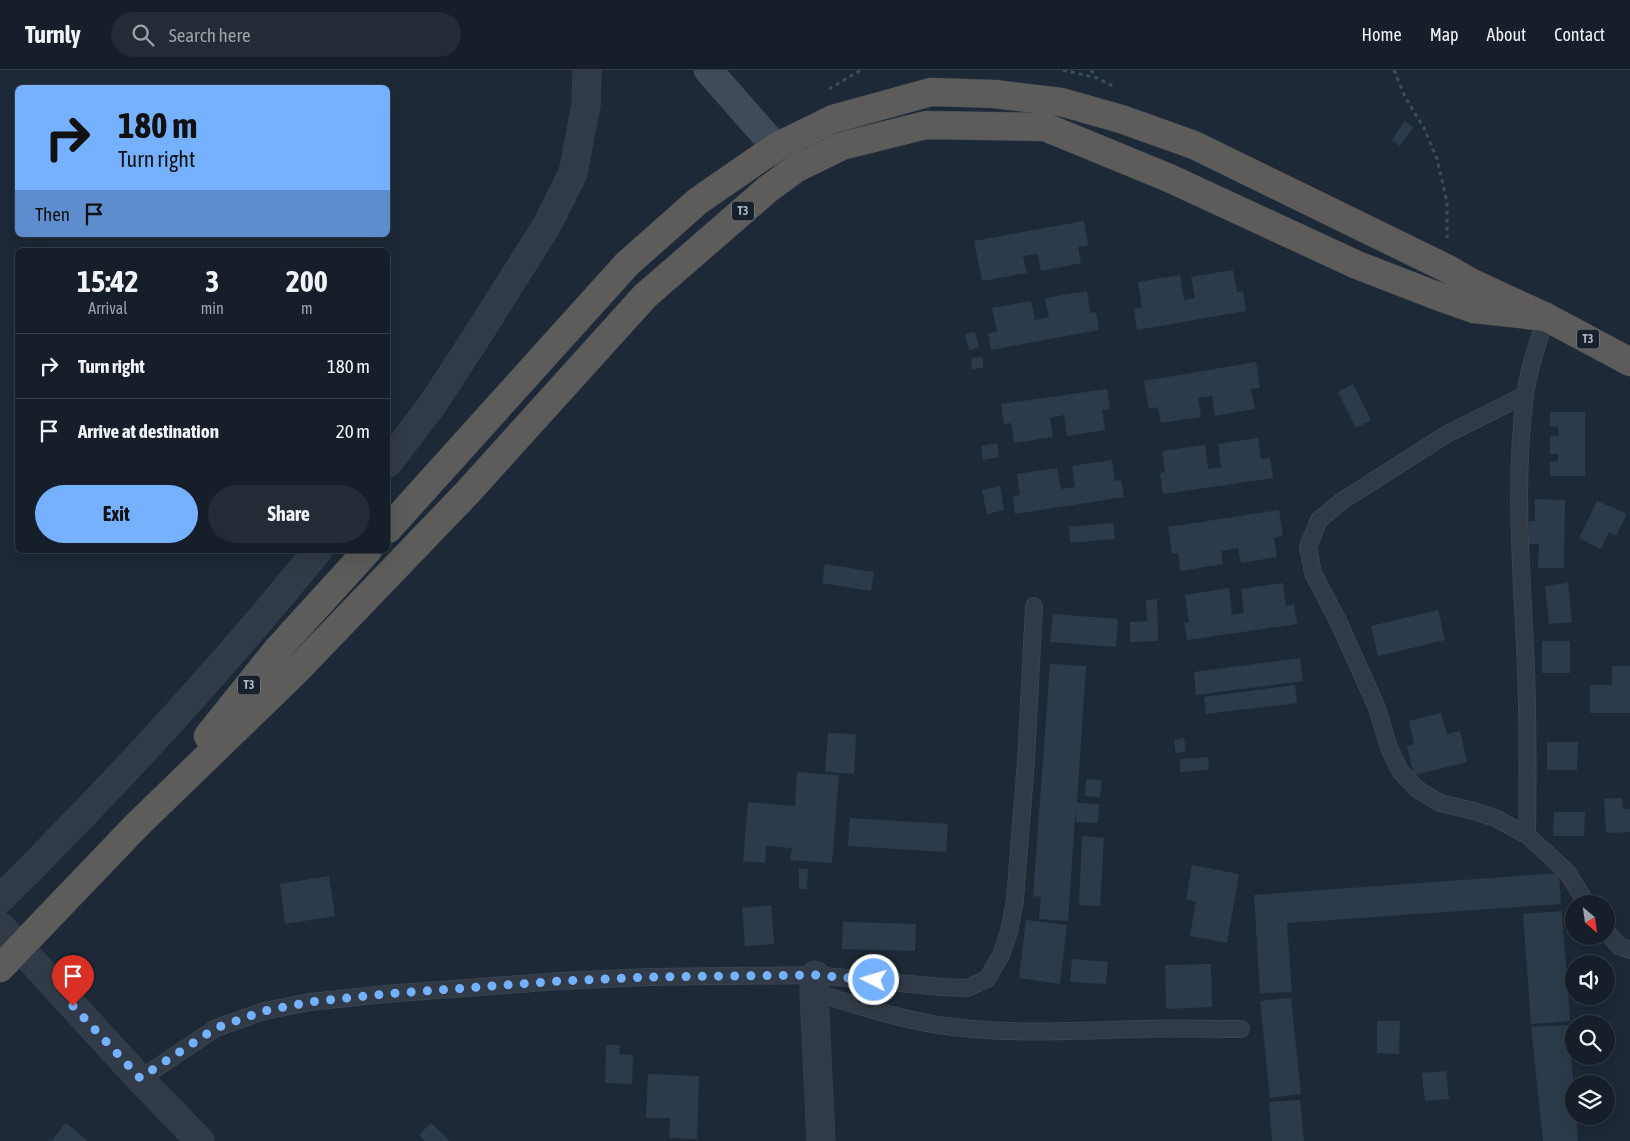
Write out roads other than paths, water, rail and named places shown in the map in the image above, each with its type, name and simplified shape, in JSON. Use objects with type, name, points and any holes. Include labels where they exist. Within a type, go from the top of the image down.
[{"type":"highway","name":"T3","points":[[390,526],[627,264],[698,201],[768,153],[833,119],[931,92],[994,94],[1061,102],[1121,119],[1194,146],[1448,269],[1470,282],[1546,317],[1630,362]]},
{"type":"highway","name":"T3","points":[[0,968],[137,825],[296,671],[467,493],[645,296],[768,189],[796,169],[842,146],[926,125],[1045,127],[1169,178],[1358,265],[1432,294],[1474,309],[1546,317]]},
{"type":"highway","name":"T3","points":[[137,825],[277,650],[365,553]]},
{"type":"main road","points":[[708,70],[742,110],[768,153],[796,169]]},
{"type":"main road","points":[[768,153],[768,189]]},
{"type":"street","points":[[390,460],[432,405],[547,225],[573,173],[586,105],[587,70]]},
{"type":"street","points":[[0,899],[37,863],[190,702],[263,618],[316,553]]},
{"type":"street","points":[[0,926],[200,1141]]},
{"type":"street","points":[[815,984],[821,1141]]},
{"type":"lane","points":[[1527,835],[1528,774],[1525,646],[1520,588],[1519,459],[1525,395],[1546,317]]},
{"type":"lane","points":[[1525,395],[1447,434],[1342,501],[1319,520],[1308,547],[1313,574],[1339,624],[1374,700],[1389,748],[1400,771],[1417,789],[1440,803],[1495,818],[1527,835],[1567,872],[1581,895]]},
{"type":"lane","points":[[140,1078],[216,1028],[264,1011],[310,1002],[385,994],[560,981],[730,975],[815,984],[966,988],[987,979],[1001,955],[1009,932],[1015,900],[1026,761],[1034,606]]},
{"type":"lane","points":[[1615,941],[1619,946],[1630,950]]},
{"type":"lane","points":[[815,984],[878,1012],[939,1025],[1021,1032],[1085,1032],[1140,1029],[1242,1030]]}]
